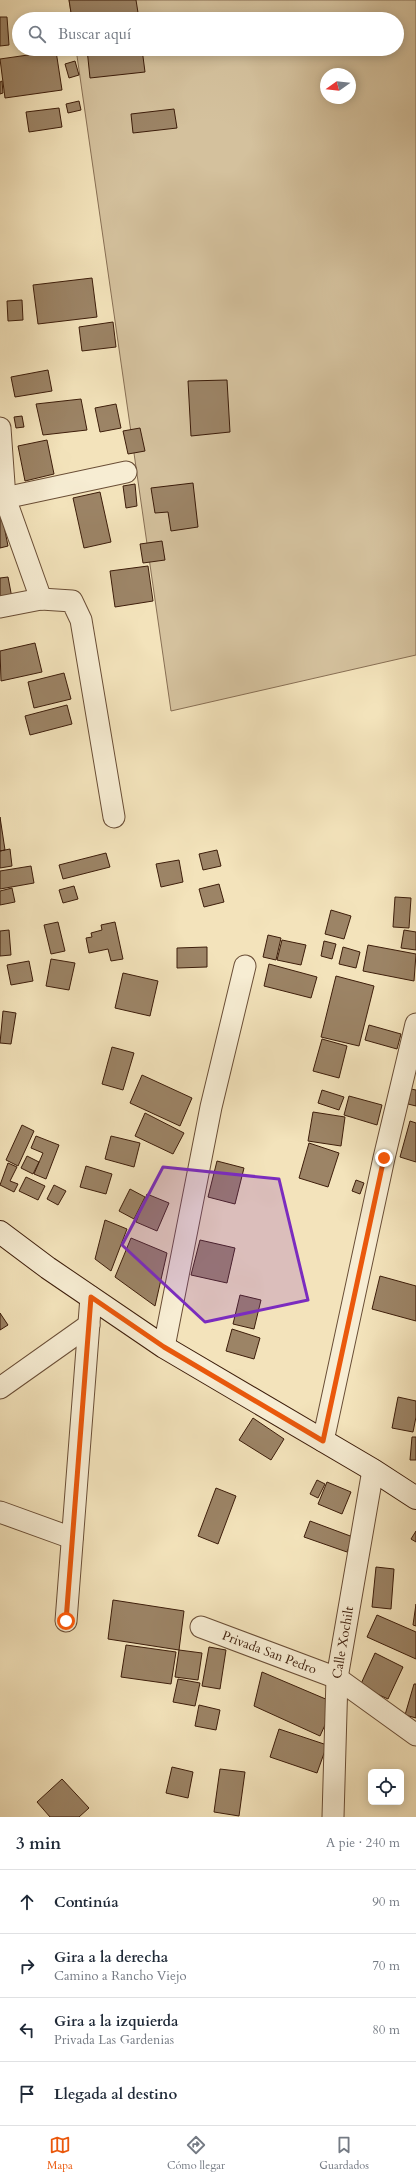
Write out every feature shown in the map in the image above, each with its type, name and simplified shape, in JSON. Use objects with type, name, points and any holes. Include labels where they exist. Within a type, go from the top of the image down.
[{"type":"street","points":[[0,428],[3,498],[42,599]]},
{"type":"street","points":[[3,498],[126,472]]},
{"type":"street","points":[[0,607],[42,599],[72,601],[81,620],[114,817]]},
{"type":"street","points":[[164,1347],[211,1107],[245,966]]},
{"type":"street","points":[[323,1441],[382,1166],[416,1024]]},
{"type":"street","points":[[0,1232],[164,1347],[413,1494]]},
{"type":"street","points":[[66,1621],[91,1297]]},
{"type":"street","points":[[0,1388],[89,1325]]},
{"type":"street","name":"Calle Xochilt","points":[[333,1817],[337,1678],[373,1470]]},
{"type":"street","points":[[0,1512],[72,1538]]},
{"type":"street","name":"Privada San Pedro","points":[[200,1627],[337,1678],[416,1735]]},
{"type":"highlighted area","points":[[163,1167],[279,1179],[308,1300],[205,1322],[122,1245]]},
{"type":"shaded area","points":[[69,0],[416,0],[416,655],[171,711],[77,56],[404,56],[404,12],[71,12]]},
{"type":"building","points":[[69,0],[136,0],[138,12],[71,12]]},
{"type":"building","points":[[0,17],[7,17],[9,45],[0,46]]},
{"type":"building","points":[[21,56],[57,56],[62,90],[5,98],[0,59]]},
{"type":"building","points":[[88,56],[143,56],[145,72],[90,78]]},
{"type":"building","points":[[75,61],[79,75],[69,78],[65,64]]},
{"type":"building","points":[[2,81],[3,93],[0,94],[0,82]]},
{"type":"building","points":[[79,101],[81,110],[68,113],[66,104]]},
{"type":"building","points":[[59,108],[62,127],[29,132],[26,112]]},
{"type":"building","points":[[174,109],[177,128],[133,133],[131,114]]},
{"type":"building","points":[[92,278],[97,317],[38,324],[33,285]]},
{"type":"building","points":[[22,300],[23,320],[8,321],[7,301]]},
{"type":"building","points":[[113,322],[116,347],[82,351],[79,327]]},
{"type":"building","points":[[48,370],[52,391],[15,397],[11,377]]},
{"type":"building","points":[[227,380],[230,432],[191,436],[188,381]]},
{"type":"building","points":[[81,399],[87,430],[43,435],[36,404]]},
{"type":"building","points":[[116,404],[121,428],[100,432],[95,408]]},
{"type":"building","points":[[22,416],[24,427],[16,428],[14,417]]},
{"type":"building","points":[[140,428],[145,451],[128,454],[123,431]]},
{"type":"building","points":[[47,440],[54,474],[25,481],[18,446]]},
{"type":"building","points":[[193,483],[198,527],[171,531],[168,512],[155,513],[151,488]]},
{"type":"building","points":[[135,484],[137,506],[126,508],[123,486]]},
{"type":"building","points":[[100,492],[111,542],[84,548],[73,498]]},
{"type":"building","points":[[0,516],[2,516],[8,546],[0,548]]},
{"type":"building","points":[[162,541],[165,560],[143,563],[140,544]]},
{"type":"building","points":[[148,566],[153,601],[115,607],[110,571]]},
{"type":"building","points":[[8,577],[12,598],[0,600],[0,578]]},
{"type":"building","points":[[35,643],[42,672],[1,681],[0,651]]},
{"type":"building","points":[[64,673],[71,699],[34,708],[28,682]]},
{"type":"building","points":[[67,705],[72,724],[30,735],[25,716]]},
{"type":"building","points":[[0,817],[5,850],[0,851]]},
{"type":"building","points":[[10,849],[12,866],[0,868],[0,851]]},
{"type":"building","points":[[217,850],[221,866],[203,870],[199,854]]},
{"type":"building","points":[[106,853],[110,867],[63,879],[59,865]]},
{"type":"building","points":[[179,860],[183,882],[161,887],[156,864]]},
{"type":"building","points":[[31,866],[34,883],[0,889],[0,871]]},
{"type":"building","points":[[219,884],[224,902],[204,907],[199,889]]},
{"type":"building","points":[[74,886],[78,899],[63,903],[59,890]]},
{"type":"building","points":[[12,888],[15,902],[0,905],[0,891]]},
{"type":"building","points":[[395,897],[411,898],[409,928],[393,927]]},
{"type":"building","points":[[331,910],[351,916],[344,939],[325,934]]},
{"type":"building","points":[[58,922],[65,951],[51,954],[44,925]]},
{"type":"building","points":[[115,922],[123,959],[111,961],[108,949],[89,953],[86,938],[92,937],[91,933],[102,930],[101,925]]},
{"type":"building","points":[[9,930],[11,955],[0,956],[0,931]]},
{"type":"building","points":[[404,930],[416,932],[416,950],[401,948]]},
{"type":"building","points":[[268,935],[281,938],[276,960],[263,957]]},
{"type":"building","points":[[282,940],[306,945],[301,965],[277,960]]},
{"type":"building","points":[[324,941],[336,944],[332,959],[321,956]]},
{"type":"building","points":[[368,945],[416,954],[414,981],[363,971]]},
{"type":"building","points":[[207,947],[207,967],[177,968],[177,948]]},
{"type":"building","points":[[343,947],[360,952],[356,968],[339,964]]},
{"type":"building","points":[[51,959],[75,963],[69,990],[46,986]]},
{"type":"building","points":[[29,961],[33,981],[11,985],[7,965]]},
{"type":"building","points":[[269,964],[317,977],[311,998],[264,986]]},
{"type":"building","points":[[123,973],[158,981],[150,1016],[115,1008]]},
{"type":"building","points":[[336,976],[374,986],[359,1046],[321,1037]]},
{"type":"building","points":[[3,1011],[16,1013],[11,1044],[0,1043]]},
{"type":"building","points":[[369,1025],[401,1034],[397,1049],[365,1040]]},
{"type":"building","points":[[322,1039],[347,1046],[339,1078],[313,1071]]},
{"type":"building","points":[[112,1047],[134,1053],[123,1090],[102,1084]]},
{"type":"building","points":[[142,1075],[192,1098],[180,1126],[130,1103]]},
{"type":"building","points":[[411,1089],[416,1090],[416,1106],[408,1104]]},
{"type":"building","points":[[322,1090],[344,1097],[339,1110],[318,1103]]},
{"type":"building","points":[[349,1096],[382,1105],[377,1125],[344,1115]]},
{"type":"building","points":[[313,1112],[345,1117],[341,1146],[308,1141]]},
{"type":"building","points":[[145,1113],[184,1133],[173,1154],[135,1136]]},
{"type":"building","points":[[410,1121],[416,1123],[416,1162],[400,1157]]},
{"type":"building","points":[[22,1125],[34,1131],[18,1166],[6,1160]]},
{"type":"building","points":[[36,1136],[59,1145],[46,1179],[34,1174],[43,1153],[31,1148]]},
{"type":"building","points":[[111,1136],[140,1143],[134,1167],[105,1159]]},
{"type":"building","points":[[309,1143],[339,1153],[328,1187],[299,1178]]},
{"type":"building","points":[[27,1156],[39,1162],[33,1174],[21,1168]]},
{"type":"building","points":[[217,1161],[244,1168],[235,1204],[208,1197]]},
{"type":"building","points":[[8,1163],[17,1167],[10,1181],[18,1184],[14,1192],[0,1185]]},
{"type":"building","points":[[86,1166],[112,1174],[106,1194],[80,1187]]},
{"type":"building","points":[[26,1177],[45,1186],[38,1200],[19,1191]]},
{"type":"building","points":[[356,1180],[364,1183],[360,1194],[352,1191]]},
{"type":"building","points":[[54,1185],[66,1191],[58,1205],[47,1199]]},
{"type":"building","points":[[130,1189],[145,1197],[134,1219],[119,1211]]},
{"type":"building","points":[[147,1194],[169,1203],[157,1231],[136,1222]]},
{"type":"building","points":[[105,1220],[127,1229],[111,1271],[95,1259]]},
{"type":"building","points":[[131,1238],[167,1253],[155,1306],[115,1277]]},
{"type":"building","points":[[200,1240],[235,1248],[227,1283],[191,1275]]},
{"type":"building","points":[[380,1276],[416,1286],[416,1321],[372,1309]]},
{"type":"building","points":[[240,1295],[261,1300],[254,1329],[233,1324]]},
{"type":"building","points":[[0,1313],[8,1325],[0,1330]]},
{"type":"building","points":[[232,1329],[260,1338],[254,1359],[226,1351]]},
{"type":"building","points":[[398,1397],[416,1401],[416,1417],[413,1432],[392,1428]]},
{"type":"building","points":[[253,1418],[284,1439],[271,1460],[239,1440]]},
{"type":"building","points":[[412,1437],[416,1437],[416,1460],[410,1460]]},
{"type":"building","points":[[317,1480],[325,1484],[318,1498],[310,1494]]},
{"type":"building","points":[[327,1482],[351,1492],[342,1514],[318,1504]]},
{"type":"building","points":[[216,1488],[236,1496],[218,1544],[198,1536]]},
{"type":"building","points":[[310,1521],[353,1537],[347,1552],[304,1537]]},
{"type":"building","points":[[416,1531],[416,1542],[411,1539]]},
{"type":"building","points":[[376,1567],[394,1569],[391,1609],[372,1607]]},
{"type":"building","points":[[113,1600],[184,1611],[179,1650],[108,1639]]},
{"type":"building","points":[[416,1604],[416,1626],[413,1625]]},
{"type":"building","points":[[377,1615],[416,1632],[416,1659],[367,1637]]},
{"type":"building","points":[[126,1645],[176,1652],[171,1684],[121,1677]]},
{"type":"building","points":[[209,1647],[226,1650],[220,1689],[202,1686]]},
{"type":"building","points":[[179,1650],[202,1653],[198,1680],[175,1677]]},
{"type":"building","points":[[375,1653],[403,1667],[388,1699],[360,1686]]},
{"type":"building","points":[[262,1672],[335,1703],[320,1736],[254,1706]]},
{"type":"building","points":[[178,1679],[200,1683],[195,1706],[173,1702]]},
{"type":"building","points":[[414,1684],[416,1684],[416,1718],[405,1715]]},
{"type":"building","points":[[199,1705],[220,1710],[216,1730],[195,1726]]},
{"type":"building","points":[[279,1729],[327,1745],[317,1773],[270,1757]]},
{"type":"building","points":[[172,1767],[193,1772],[188,1798],[166,1793]]},
{"type":"building","points":[[220,1769],[245,1772],[239,1816],[214,1812]]},
{"type":"building","points":[[62,1779],[89,1808],[79,1817],[50,1817],[37,1802]]},
{"type":"route","points":[[66,1621],[91,1297],[164,1347],[323,1441],[384,1158]]}]
